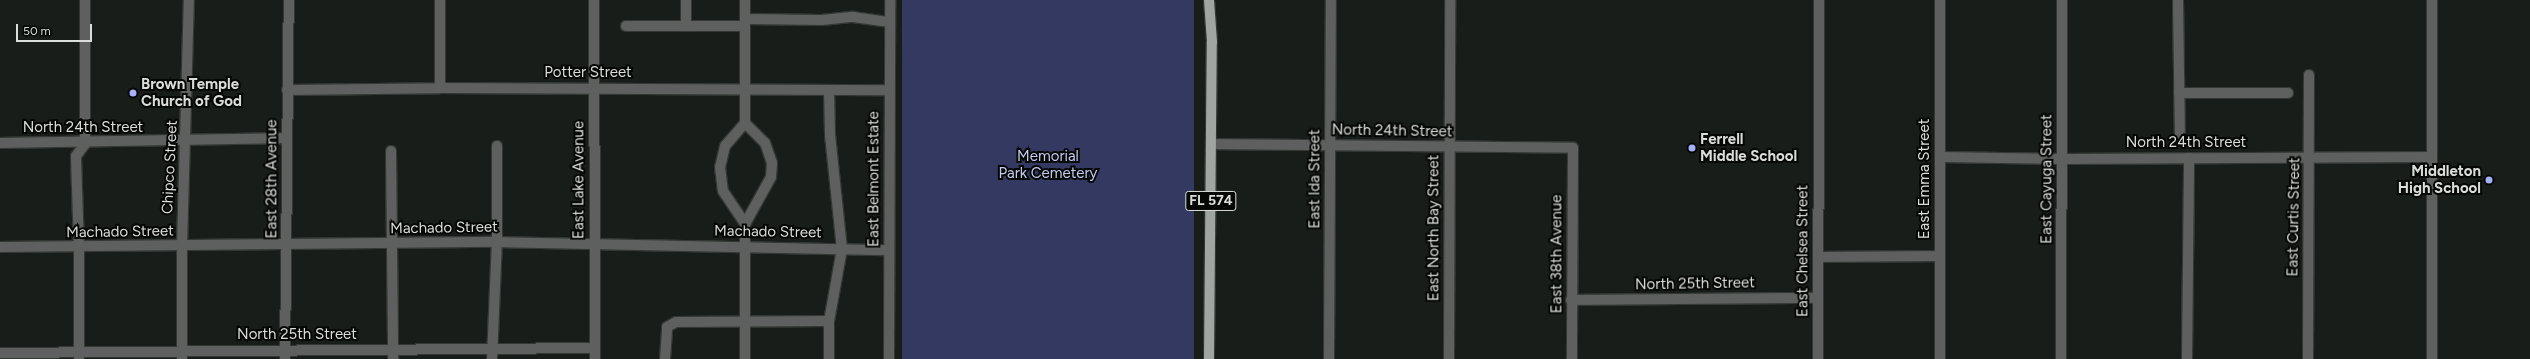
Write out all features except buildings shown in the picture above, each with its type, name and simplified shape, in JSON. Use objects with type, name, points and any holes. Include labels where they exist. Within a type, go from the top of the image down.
[{"type":"main road","name":"FL 574","points":[[1209,0],[1212,42],[1209,359]]},
{"type":"main road","name":"FL 574","points":[[1212,42],[1216,0]]},
{"type":"street","points":[[79,355],[79,248],[76,156],[85,144],[85,0]]},
{"type":"street","name":"Chipco Street","points":[[182,355],[184,142],[187,131],[189,0]]},
{"type":"street","name":"East 28th Avenue","points":[[285,354],[288,0]]},
{"type":"street","points":[[440,0],[440,88]]},
{"type":"street","name":"East Lake Avenue","points":[[594,0],[594,359]]},
{"type":"street","points":[[686,0],[686,26]]},
{"type":"street","points":[[745,359],[747,247],[745,224],[723,190],[720,167],[725,146],[745,123],[746,0]]},
{"type":"street","name":"East Belmont Estate","points":[[889,359],[888,250],[890,0]]},
{"type":"street","name":"East Ida Street","points":[[1329,359],[1330,0]]},
{"type":"street","name":"East North Bay Street","points":[[1449,359],[1448,147],[1450,0]]},
{"type":"street","name":"East Chelsea Street","points":[[1818,0],[1818,359]]},
{"type":"street","name":"East Emma Street","points":[[1940,0],[1940,359]]},
{"type":"street","name":"East Cayuga Street","points":[[2061,359],[2062,0]]},
{"type":"street","points":[[2178,0],[2180,138]]},
{"type":"street","points":[[2432,0],[2432,359]]},
{"type":"street","points":[[626,26],[686,26],[745,22],[822,20],[853,17],[890,22]]},
{"type":"street","name":"East Curtis Street","points":[[2308,359],[2310,157],[2309,75]]},
{"type":"street","name":"Potter Street","points":[[287,90],[440,88],[889,90]]},
{"type":"street","points":[[829,90],[830,135],[842,249],[829,322],[829,359]]},
{"type":"street","points":[[2179,93],[2288,93]]},
{"type":"street","points":[[745,123],[765,143],[772,163],[771,177],[745,224]]},
{"type":"street","name":"North 24th Street","points":[[0,143],[85,144],[287,138]]},
{"type":"street","name":"North 24th Street","points":[[1211,144],[1573,148]]},
{"type":"street","points":[[492,354],[497,242],[497,146]]},
{"type":"street","name":"East 38th Avenue","points":[[1572,359],[1571,300],[1573,148]]},
{"type":"street","points":[[391,152],[393,355]]},
{"type":"street","name":"North 24th Street","points":[[1941,157],[2062,159],[2431,157]]},
{"type":"street","points":[[2187,359],[2189,158]]},
{"type":"street","name":"Machado Street","points":[[0,247],[79,248],[286,243],[392,244],[497,242],[888,250]]},
{"type":"street","points":[[1818,257],[1940,256]]},
{"type":"street","name":"North 25th Street","points":[[1571,300],[1818,298]]},
{"type":"street","points":[[665,359],[666,334],[671,323],[829,322]]},
{"type":"street","name":"North 25th Street","points":[[0,353],[79,355],[393,355],[492,354],[594,348]]},
{"type":"green space","name":"Memorial Park Cemetery","points":[[902,0],[1194,0],[1194,359],[902,359]]},
{"type":"place","name":"Brown Temple Church of God","points":[[133,93]]},
{"type":"place","name":"Ferrell Middle School","points":[[1692,148]]},
{"type":"place","name":"Middleton High School","points":[[2489,180]]}]
